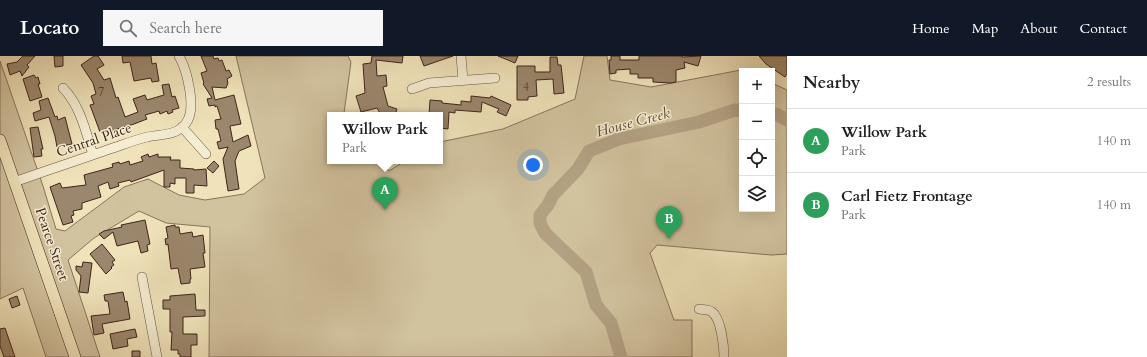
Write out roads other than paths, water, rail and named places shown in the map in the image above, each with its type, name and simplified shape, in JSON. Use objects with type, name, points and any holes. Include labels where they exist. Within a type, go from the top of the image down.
[{"type":"main road","name":"Pearce Street","points":[[0,140],[75,357]]},
{"type":"street","points":[[179,56],[186,76],[192,104],[190,116],[182,127],[206,154]]},
{"type":"street","points":[[461,56],[463,80]]},
{"type":"street","points":[[412,89],[429,83],[495,78]]},
{"type":"street","points":[[63,88],[71,96],[76,107],[93,155]]},
{"type":"street","name":"Central Place","points":[[14,182],[147,137],[173,133],[182,127]]},
{"type":"street","points":[[142,278],[157,357]]},
{"type":"street","points":[[699,309],[712,312],[718,319],[724,349],[724,357]]},
{"type":"waterway","name":"House Creek","points":[[621,357],[611,323],[596,305],[586,272],[545,233],[540,223],[540,215],[548,205],[553,195],[578,169],[589,151],[619,139],[699,122],[735,110],[739,111]]},
{"type":"waterway","name":"House Creek","points":[[775,114],[787,120]]},
{"type":"place","name":"Willow Park","points":[[385,210]]},
{"type":"place","name":"Carl Fietz Frontage","points":[[669,239]]}]
